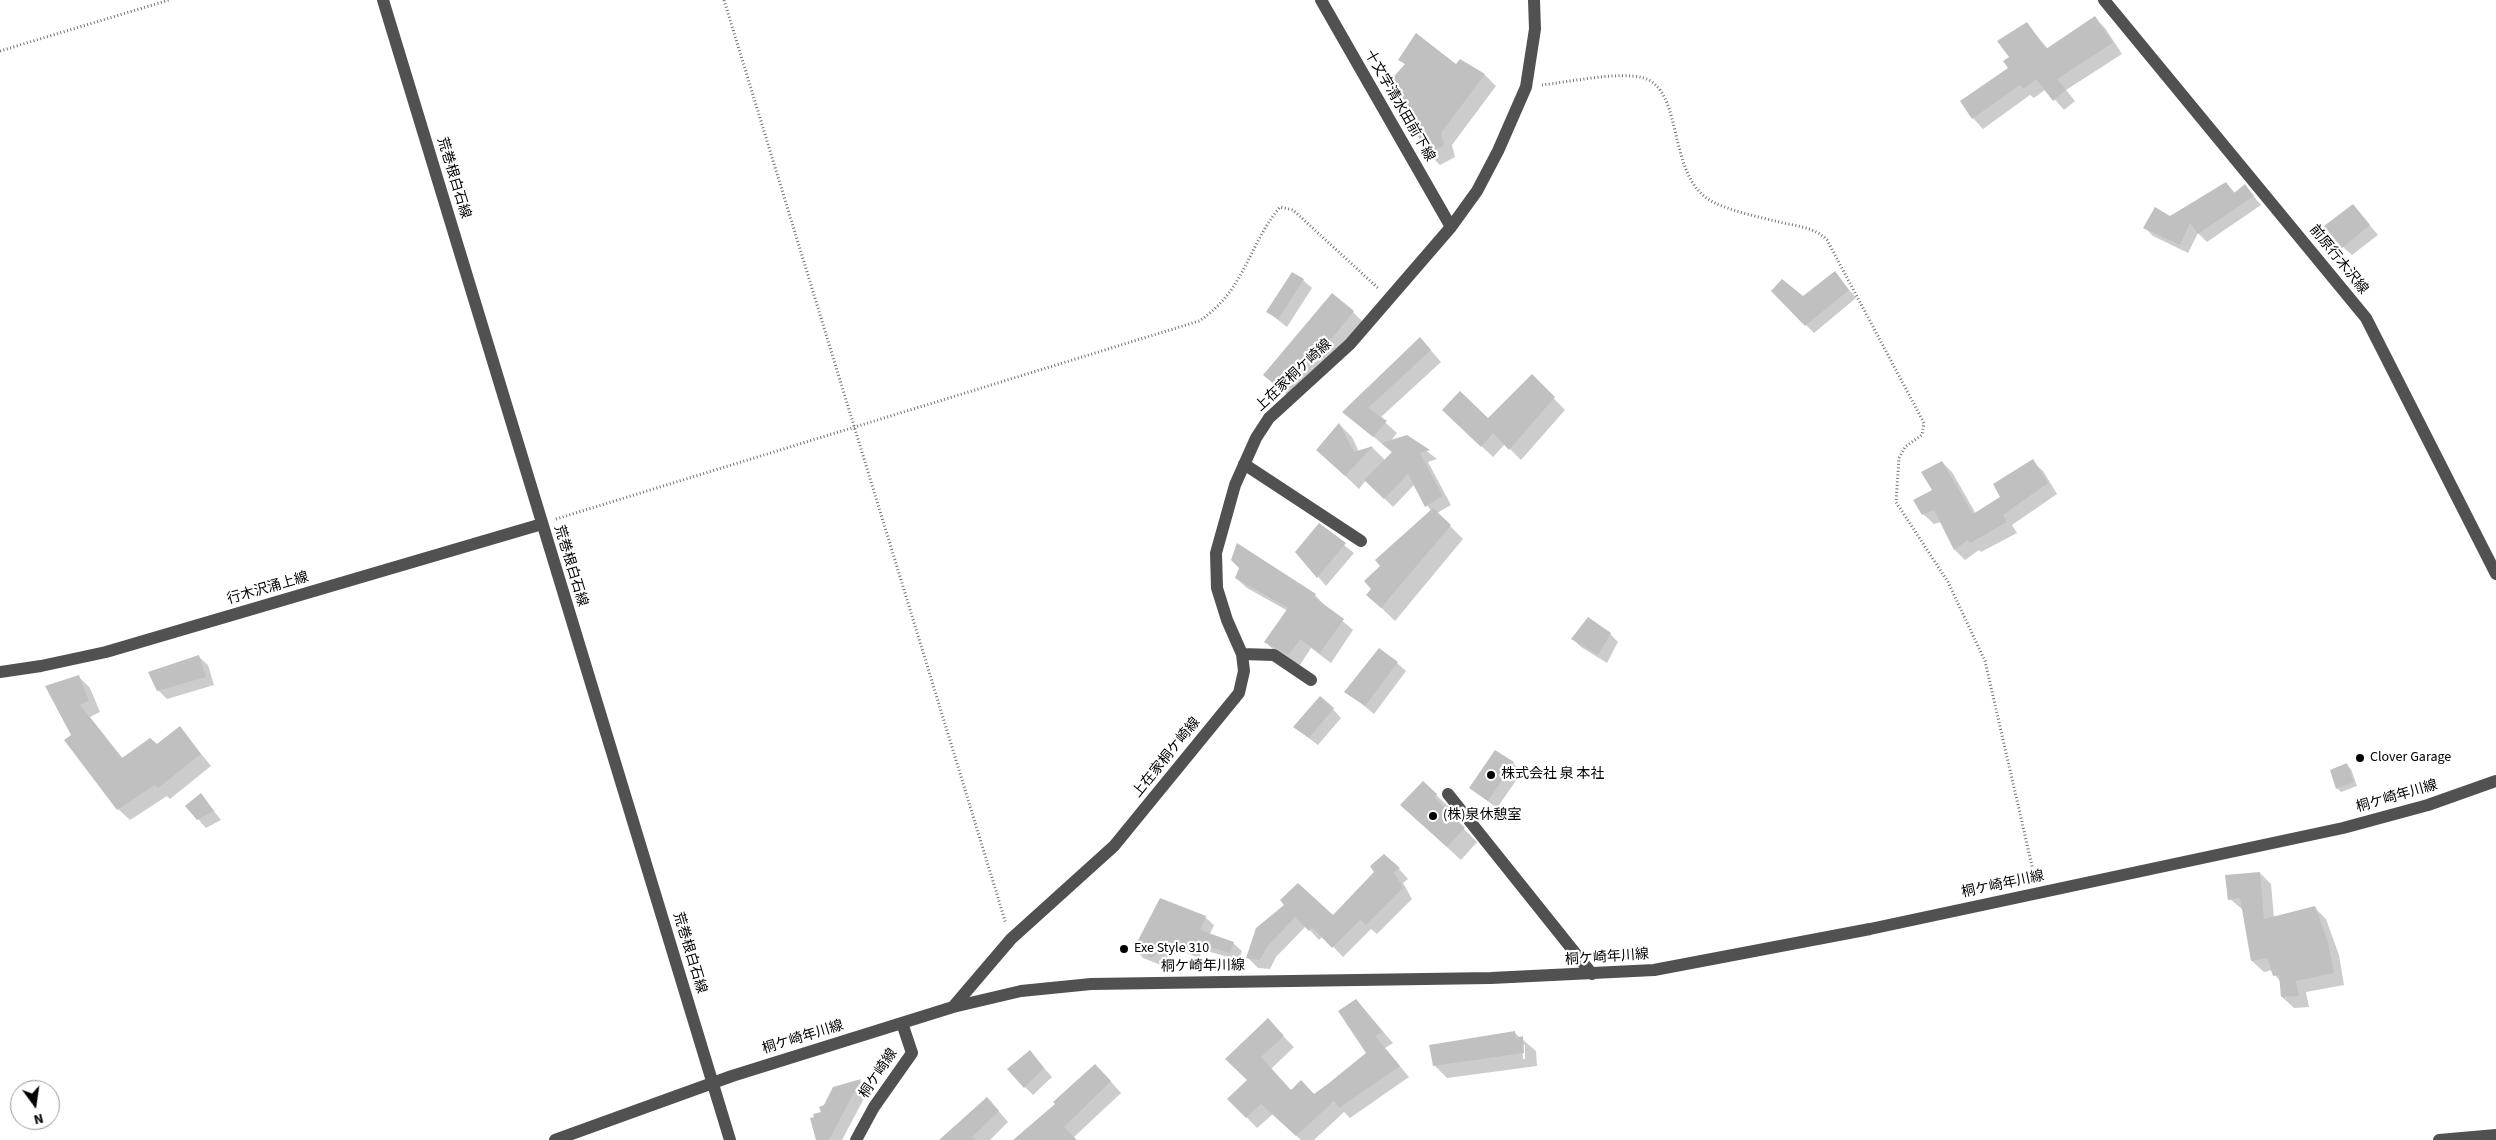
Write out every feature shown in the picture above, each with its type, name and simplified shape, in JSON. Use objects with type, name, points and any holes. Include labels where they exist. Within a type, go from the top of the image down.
[{"type":"street","name":"荒巻根白石線","points":[[383,0],[730,1140]]},
{"type":"street","name":"十文字清水田前下線","points":[[1321,0],[1452,227]]},
{"type":"street","name":"上在家桐ケ崎線","points":[[953,1007],[1011,939],[1114,846],[1239,693],[1244,671],[1242,654],[1216,588],[1216,553],[1235,485],[1256,438],[1269,418],[1350,344],[1452,227],[1477,191],[1498,151],[1526,87],[1535,29],[1534,0]]},
{"type":"street","name":"前原行木沢線","points":[[2104,0],[2366,318],[2496,574]]},
{"type":"street","points":[[1244,464],[1361,541]]},
{"type":"street","name":"行木沢涌上線","points":[[0,672],[41,666],[106,652],[542,524]]},
{"type":"street","points":[[1242,654],[1274,655],[1311,680]]},
{"type":"street","name":"桐ケ崎年川線","points":[[558,1140],[713,1082],[953,1007],[1021,991],[1091,984],[1492,978],[1654,970],[1727,958],[2343,828],[2428,805],[2496,781]]},
{"type":"street","points":[[1448,794],[1592,974]]},
{"type":"street","name":"桐ケ崎線","points":[[856,1140],[874,1107],[912,1053],[902,1023]]},
{"type":"street","points":[[2439,1140],[2496,1135]]},
{"type":"path","points":[[0,51],[169,0]]},
{"type":"path","points":[[724,0],[1011,939]]},
{"type":"path","points":[[1526,87],[1611,76],[1644,78],[1659,87],[1666,100],[1688,178],[1698,192],[1714,202],[1773,221],[1820,232],[1828,240],[1924,423],[1922,434],[1905,447],[1899,458],[1896,502],[1948,582],[1985,662],[2038,892]]},
{"type":"path","points":[[542,524],[1199,321],[1217,310],[1232,291],[1268,221],[1280,207],[1293,210],[1390,298]]},
{"type":"building","points":[[2095,16],[2113,43],[2057,79],[2066,90],[2053,101],[2036,79],[2023,89],[2020,85],[1972,119],[1960,101],[2008,68],[2003,61],[2009,57],[1997,41],[2027,22],[2046,49]]},
{"type":"building","points":[[1416,33],[1456,64],[1460,59],[1485,74],[1441,133],[1444,145],[1428,154],[1412,126],[1407,105],[1388,83],[1405,64],[1398,60]]},
{"type":"building","points":[[2226,182],[2234,193],[2245,184],[2254,196],[2198,234],[2190,223],[2180,245],[2143,228],[2155,207],[2170,216]]},
{"type":"building","points":[[2353,204],[2370,225],[2342,248],[2324,226]]},
{"type":"building","points":[[1835,271],[1849,290],[1805,326],[1771,291],[1782,279],[1803,296]]},
{"type":"building","points":[[1292,272],[1304,279],[1278,319],[1266,312]]},
{"type":"building","points":[[1332,293],[1354,311],[1316,358],[1311,354],[1280,389],[1263,375]]},
{"type":"building","points":[[1420,337],[1431,350],[1368,408],[1387,421],[1373,437],[1342,412]]},
{"type":"building","points":[[1532,374],[1555,397],[1509,450],[1493,433],[1481,447],[1442,410],[1460,391],[1488,418]]},
{"type":"building","points":[[1339,423],[1354,452],[1373,446],[1345,476],[1316,450]]},
{"type":"building","points":[[1407,435],[1430,450],[1420,453],[1443,496],[1425,507],[1408,474],[1384,499],[1364,480],[1392,452],[1381,443]]},
{"type":"building","points":[[2033,459],[2048,483],[2003,515],[2007,522],[1970,543],[1968,540],[1954,550],[1934,510],[1922,515],[1913,500],[1932,490],[1921,472],[1942,461],[1973,514],[2000,497],[1993,484]]},
{"type":"building","points":[[1433,508],[1451,525],[1381,608],[1366,595],[1371,589],[1364,581],[1380,566],[1375,560]]},
{"type":"building","points":[[1319,523],[1346,543],[1317,578],[1295,552]]},
{"type":"building","points":[[1237,543],[1316,594],[1314,597],[1344,619],[1320,653],[1300,639],[1289,655],[1264,642],[1288,608],[1235,578],[1239,568],[1231,560]]},
{"type":"building","points":[[1588,617],[1611,633],[1598,655],[1571,639]]},
{"type":"building","points":[[1379,648],[1398,662],[1365,706],[1344,692]]},
{"type":"building","points":[[199,655],[206,677],[157,691],[148,672]]},
{"type":"building","points":[[79,675],[89,701],[80,705],[122,758],[150,738],[157,744],[180,726],[201,754],[158,788],[155,785],[117,810],[64,740],[71,735],[45,686]]},
{"type":"building","points":[[1320,696],[1334,708],[1309,738],[1293,727]]},
{"type":"building","name":"株式会社 泉 本社","points":[[1495,750],[1514,762],[1488,801],[1469,788]]},
{"type":"building","points":[[2347,763],[2354,782],[2336,789],[2330,770]]},
{"type":"building","name":"(株)泉休憩室","points":[[1423,781],[1437,794],[1435,798],[1465,828],[1447,847],[1400,805]]},
{"type":"building","points":[[201,793],[214,811],[197,820],[185,806]]},
{"type":"building","points":[[1384,854],[1400,868],[1394,873],[1403,888],[1366,925],[1360,920],[1332,948],[1312,927],[1309,931],[1295,917],[1267,947],[1260,960],[1246,958],[1256,928],[1284,905],[1280,900],[1298,883],[1333,915],[1374,872],[1370,866]]},
{"type":"building","points":[[2260,872],[2264,919],[2315,906],[2328,942],[2334,973],[2296,981],[2299,996],[2281,997],[2279,975],[2273,976],[2267,958],[2251,961],[2240,898],[2228,900],[2225,875]]},
{"type":"building","points":[[1160,898],[1206,916],[1200,930],[1234,942],[1230,953],[1194,943],[1191,950],[1170,942],[1152,958],[1133,950]]},
{"type":"building","points":[[1356,999],[1383,1032],[1375,1036],[1400,1066],[1339,1108],[1334,1101],[1296,1136],[1261,1104],[1246,1118],[1227,1099],[1247,1080],[1225,1059],[1268,1018],[1284,1036],[1261,1057],[1291,1090],[1301,1080],[1314,1094],[1329,1083],[1366,1053],[1338,1011]]},
{"type":"building","points":[[1515,1031],[1516,1038],[1523,1036],[1524,1053],[1433,1066],[1429,1045]]},
{"type":"building","points":[[1030,1050],[1044,1068],[1024,1088],[1007,1069]]},
{"type":"building","points":[[1095,1064],[1111,1081],[1064,1127],[1077,1140],[1013,1140],[1055,1104],[1053,1102]]},
{"type":"building","points":[[861,1079],[829,1140],[816,1140],[810,1118],[814,1117],[813,1114],[821,1112],[819,1107],[824,1105],[833,1087]]},
{"type":"building","points":[[987,1097],[999,1111],[972,1137],[975,1140],[939,1140]]},
{"type":"place","name":"Clover Garage","points":[[2360,758]]},
{"type":"place","name":"株式会社 泉 本社","points":[[1491,775]]},
{"type":"place","name":"(株)泉休憩室","points":[[1433,816]]},
{"type":"place","name":"Exe Style 310","points":[[1124,949]]}]
